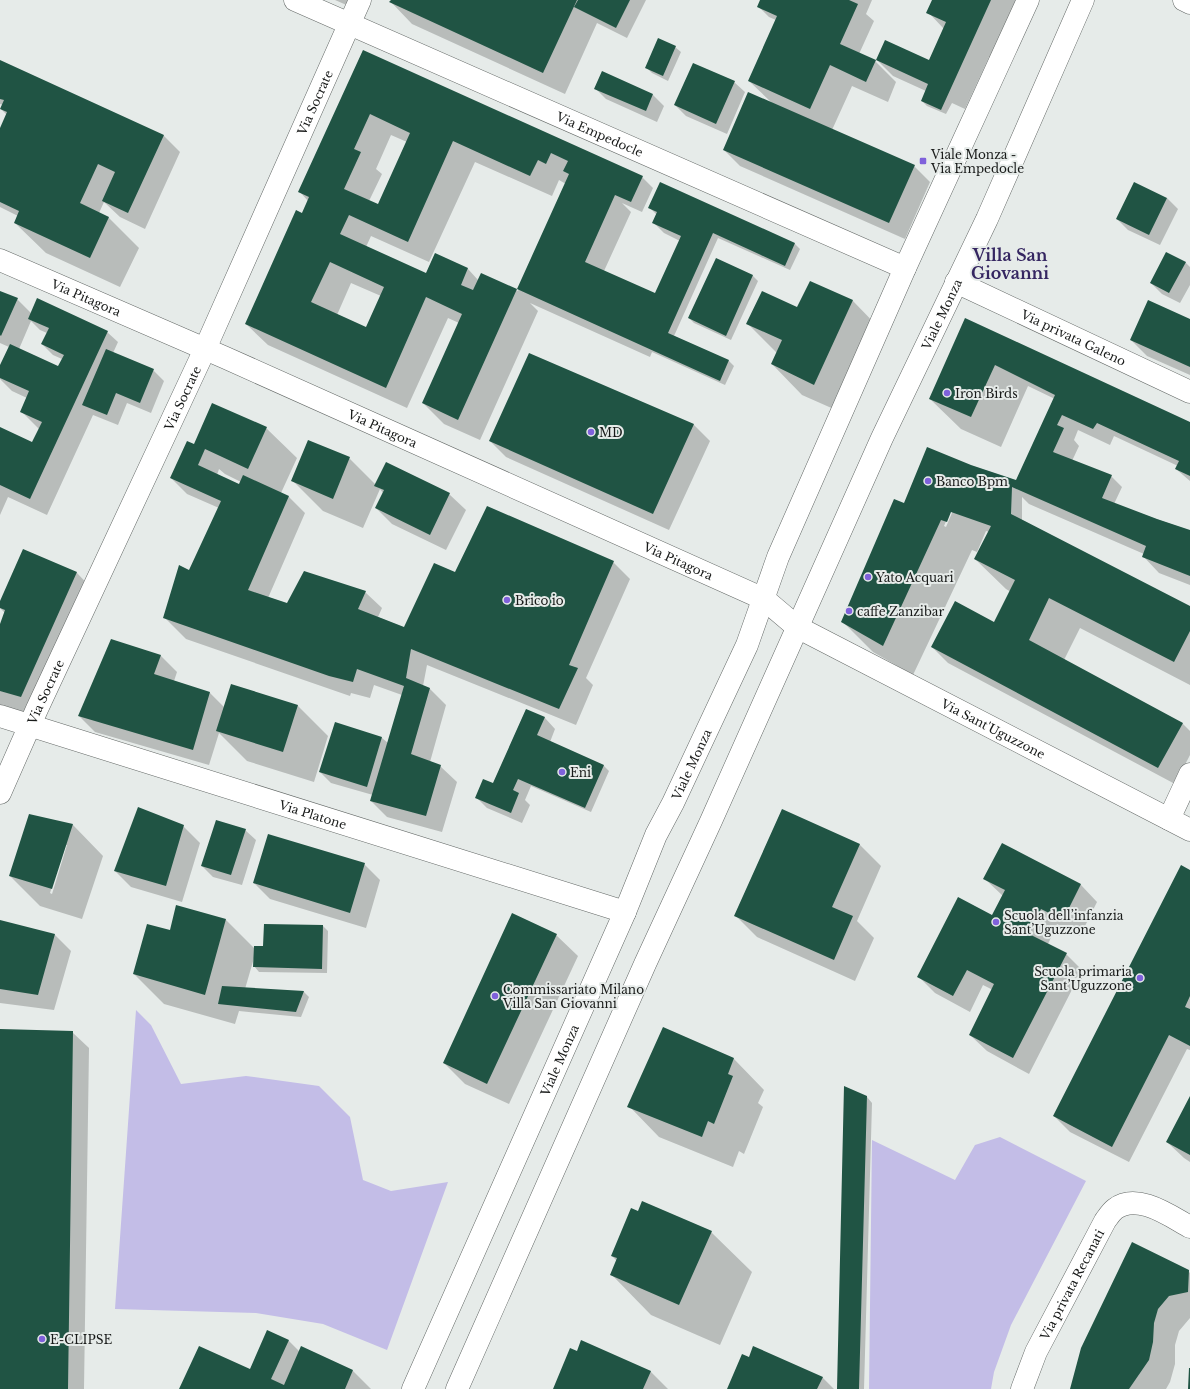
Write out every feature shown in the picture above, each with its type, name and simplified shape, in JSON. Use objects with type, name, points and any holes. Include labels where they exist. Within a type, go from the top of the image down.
[{"type":"street","name":"Via Empedocle","points":[[295,0],[905,268]]},
{"type":"street","name":"Via Socrate","points":[[0,793],[30,725],[205,349],[348,24],[360,0]]},
{"type":"street","name":"Viale Monza","points":[[413,1389],[625,912],[656,835],[673,803],[747,645],[778,557],[905,268],[1028,0]]},
{"type":"street","name":"Viale Monza","points":[[457,1389],[645,964],[798,628],[882,438],[990,212],[1083,0]]},
{"type":"street","points":[[1184,0],[1190,3]]},
{"type":"street","name":"Via Pitagora","points":[[0,260],[205,349],[764,599]]},
{"type":"street","name":"Via privata Galeno","points":[[956,282],[1190,392]]},
{"type":"street","points":[[764,599],[798,628]]},
{"type":"street","name":"Via Sant'Uguzzone","points":[[798,628],[1190,830]]},
{"type":"street","name":"Via Platone","points":[[0,716],[625,912]]},
{"type":"street","points":[[1169,819],[1190,774]]},
{"type":"street","name":"Via privata Recanati","points":[[1022,1389],[1036,1352],[1105,1221],[1115,1209],[1129,1203],[1143,1204],[1190,1227]]},
{"type":"shaded area","points":[[136,1010],[151,1025],[181,1084],[246,1076],[319,1086],[350,1117],[363,1180],[391,1191],[448,1182],[387,1350],[323,1324],[256,1313],[115,1309]]},
{"type":"shaded area","points":[[1000,1137],[1086,1181],[1011,1325],[994,1372],[991,1389],[869,1389],[872,1140],[955,1180],[975,1145]]},
{"type":"building","points":[[391,0],[577,0],[543,73],[389,2]]},
{"type":"building","points":[[578,0],[630,0],[616,28],[574,7]]},
{"type":"building","points":[[760,0],[849,0],[858,4],[840,44],[876,60],[866,82],[830,65],[810,109],[748,81],[777,16],[757,7]]},
{"type":"building","points":[[932,0],[991,0],[941,110],[921,101],[928,84],[876,60],[885,40],[929,60],[946,22],[926,13]]},
{"type":"building","points":[[658,38],[676,46],[663,76],[645,68]]},
{"type":"building","points":[[363,50],[643,176],[631,202],[615,195],[585,262],[655,293],[681,236],[652,223],[657,212],[648,208],[660,182],[795,243],[785,266],[713,233],[668,333],[729,360],[720,381],[517,289],[458,420],[422,403],[462,314],[426,297],[386,388],[245,324],[296,210],[302,213],[309,197],[298,192]],"holes":[[[370,114],[410,133],[378,204],[344,189],[361,152],[354,149]],[[453,141],[530,176],[538,160],[546,164],[551,153],[568,161],[563,171],[569,174],[517,289],[481,273],[473,290],[461,285],[468,268],[435,253],[426,273],[340,234],[349,215],[408,242]],[[330,262],[384,287],[366,327],[311,302]]]},
{"type":"building","points":[[0,60],[164,135],[128,213],[102,201],[115,172],[98,164],[80,203],[109,217],[90,258],[14,223],[19,211],[0,202],[0,128],[7,112],[0,109],[4,100],[0,99]]},
{"type":"building","points":[[693,63],[735,81],[716,124],[674,105]]},
{"type":"building","points":[[602,71],[653,94],[646,111],[594,89]]},
{"type":"building","points":[[748,92],[915,165],[889,223],[723,150]]},
{"type":"building","points":[[1134,182],[1167,198],[1149,235],[1116,219]]},
{"type":"building","points":[[1166,252],[1186,262],[1169,293],[1150,283]]},
{"type":"building","points":[[716,258],[753,275],[726,336],[688,318]]},
{"type":"building","points":[[810,281],[853,300],[814,385],[771,364],[782,340],[746,324],[762,291],[797,307]]},
{"type":"building","points":[[0,291],[18,298],[1,336],[0,335]]},
{"type":"building","points":[[37,298],[108,331],[30,499],[0,485],[0,427],[32,442],[42,422],[20,412],[29,391],[0,378],[0,365],[10,344],[58,366],[64,355],[41,344],[49,328],[28,319]]},
{"type":"building","points":[[1148,300],[1190,319],[1190,367],[1130,340]]},
{"type":"building","points":[[965,318],[1190,422],[1190,476],[1175,469],[1179,461],[1097,423],[1093,429],[1062,415],[1057,425],[1064,428],[1053,452],[1112,475],[1102,498],[1190,530],[1190,576],[1142,557],[1146,546],[1012,487],[1011,514],[1190,606],[1190,631],[1174,662],[1049,598],[1029,640],[1183,723],[1158,768],[931,647],[955,601],[994,622],[1015,580],[974,559],[991,526],[951,512],[947,522],[941,520],[883,646],[841,622],[894,499],[904,503],[927,447],[971,465],[1016,480],[1055,395],[995,365],[971,417],[929,399]]},
{"type":"building","points":[[106,349],[154,369],[140,403],[116,393],[107,415],[82,405]]},
{"type":"building","name":"MD","points":[[529,353],[694,424],[653,514],[489,441]]},
{"type":"building","points":[[212,403],[267,427],[248,469],[205,449],[198,465],[239,484],[243,475],[289,496],[248,590],[287,603],[304,571],[366,591],[358,609],[404,627],[434,563],[455,572],[487,506],[614,561],[569,665],[578,668],[559,709],[411,649],[406,678],[430,688],[411,754],[441,765],[426,816],[370,801],[404,686],[357,669],[353,682],[329,676],[163,618],[179,565],[189,570],[221,501],[170,478],[187,441],[194,444]]},
{"type":"building","points":[[308,440],[350,457],[333,499],[291,481]]},
{"type":"building","points":[[386,462],[450,493],[430,535],[375,508],[384,490],[374,486]]},
{"type":"building","points":[[23,549],[77,572],[21,697],[0,691],[0,624],[5,610],[0,608],[0,601]]},
{"type":"building","points":[[111,639],[161,655],[154,674],[210,692],[193,750],[78,716]]},
{"type":"building","points":[[231,684],[298,705],[283,752],[216,731]]},
{"type":"building","points":[[526,709],[545,717],[537,735],[604,765],[585,808],[518,779],[513,790],[519,793],[511,813],[475,798],[483,779],[493,783]]},
{"type":"building","points":[[335,722],[382,737],[367,787],[319,772]]},
{"type":"building","points":[[138,807],[184,825],[166,886],[114,871]]},
{"type":"building","points":[[782,809],[860,844],[832,907],[853,916],[834,960],[734,916]]},
{"type":"building","points":[[29,814],[73,824],[52,889],[9,876]]},
{"type":"building","points":[[216,820],[246,829],[231,875],[201,866]]},
{"type":"building","points":[[268,834],[365,863],[350,913],[253,883]]},
{"type":"building","points":[[1002,843],[1081,884],[1063,920],[1041,909],[1029,934],[1067,953],[1013,1058],[969,1035],[994,984],[967,970],[953,996],[917,977],[958,897],[992,915],[1005,890],[983,879]]},
{"type":"building","points":[[1181,865],[1190,870],[1190,996],[1185,1007],[1190,1009],[1190,1046],[1169,1035],[1112,1147],[1053,1116]]},
{"type":"building","points":[[176,905],[226,919],[205,995],[133,974],[147,924],[170,930]]},
{"type":"building","points":[[512,913],[557,934],[487,1084],[443,1063]]},
{"type":"building","points":[[0,920],[55,934],[38,995],[0,989]]},
{"type":"building","points":[[264,924],[323,925],[322,969],[253,967],[254,946],[263,946]]},
{"type":"building","points":[[222,986],[304,991],[296,1012],[218,1004]]},
{"type":"building","points":[[663,1027],[734,1058],[728,1074],[733,1076],[714,1124],[708,1121],[702,1137],[627,1107]]},
{"type":"building","points":[[0,1029],[73,1031],[68,1389],[0,1389]]},
{"type":"building","points":[[844,1086],[867,1096],[859,1389],[837,1389]]},
{"type":"building","points":[[1190,1096],[1190,1155],[1166,1142]]},
{"type":"building","points":[[642,1201],[712,1231],[679,1305],[610,1275],[617,1258],[611,1256],[631,1208],[638,1211]]},
{"type":"building","points":[[1132,1242],[1189,1270],[1188,1292],[1169,1296],[1158,1309],[1154,1323],[1153,1342],[1149,1360],[1129,1389],[1070,1389],[1081,1348]]},
{"type":"building","points":[[267,1330],[289,1340],[271,1379],[284,1385],[301,1346],[353,1370],[345,1389],[179,1389],[199,1346],[250,1369]]},
{"type":"building","points":[[581,1340],[651,1371],[643,1389],[553,1389],[570,1348],[577,1351]]},
{"type":"building","points":[[753,1346],[823,1377],[817,1389],[727,1389],[742,1354],[749,1357]]},
{"type":"building","points":[[1189,1368],[1190,1389],[1188,1389]]},
{"type":"place","name":"Viale Monza - Via Empedocle","points":[[923,161]]},
{"type":"place","name":"Iron Birds","points":[[947,393]]},
{"type":"place","name":"MD","points":[[591,432]]},
{"type":"place","name":"Banco Bpm","points":[[928,481]]},
{"type":"place","name":"Yato Acquari","points":[[868,577]]},
{"type":"place","name":"Brico io","points":[[507,600]]},
{"type":"place","name":"caffe Zanzibar","points":[[849,611]]},
{"type":"place","name":"Eni","points":[[562,772]]},
{"type":"place","name":"Scuola dell’infanzia Sant’Uguzzone","points":[[996,922]]},
{"type":"place","name":"Scuola primaria Sant’Uguzzone","points":[[1140,978]]},
{"type":"place","name":"Commissariato Milano Villa San Giovanni","points":[[495,996]]},
{"type":"place","name":"E-CLIPSE","points":[[42,1339]]},
{"type":"district","name":"Villa San Giovanni","points":[[1010,264]]}]
